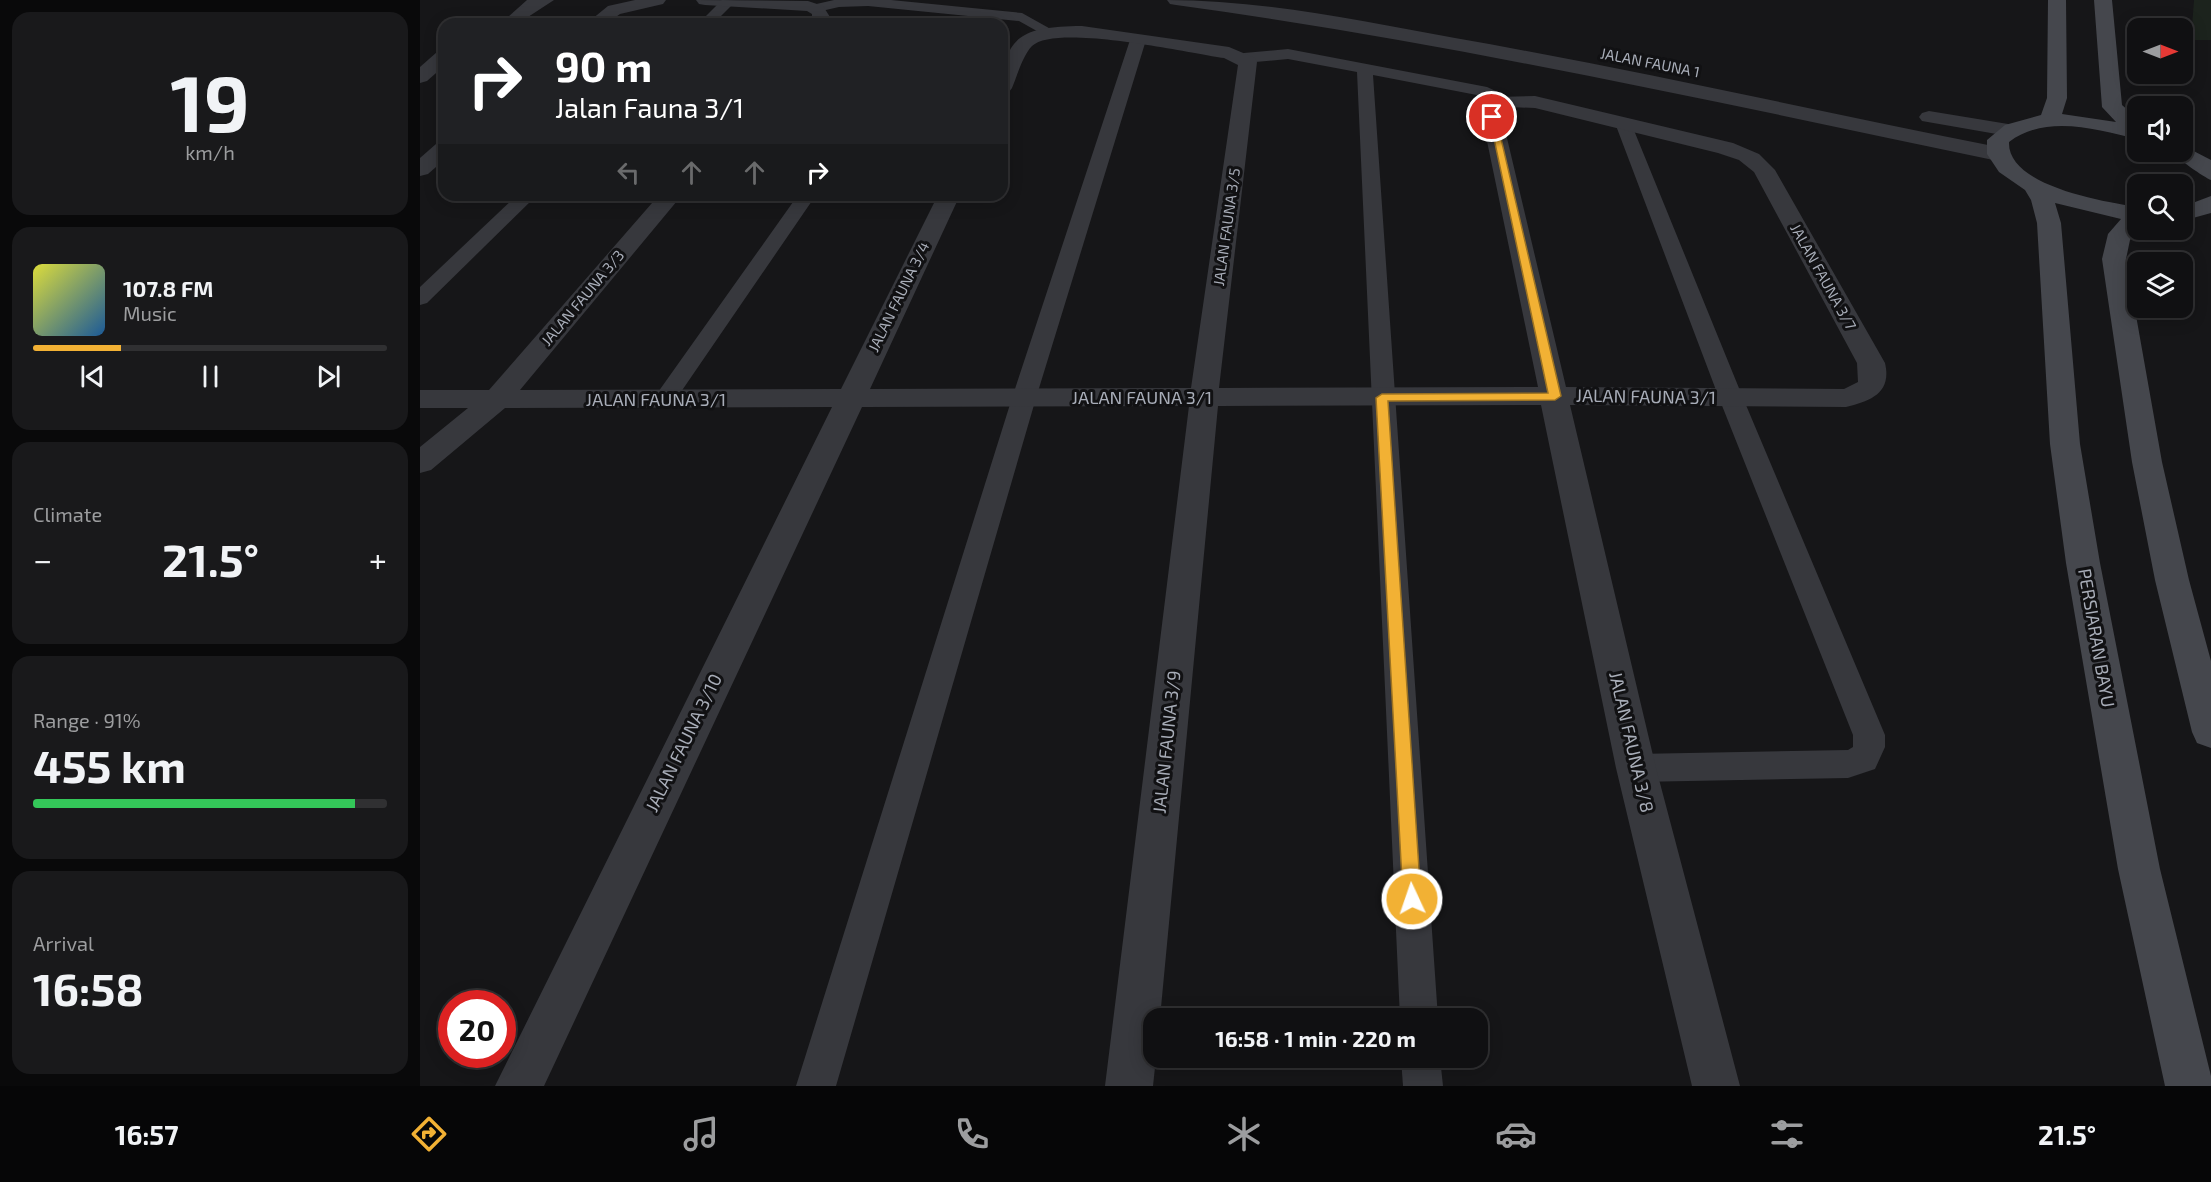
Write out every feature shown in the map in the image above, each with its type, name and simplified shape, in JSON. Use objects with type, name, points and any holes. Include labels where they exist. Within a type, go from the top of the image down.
[{"type":"main road","points":[[2049,121],[2057,98],[2057,0]]},
{"type":"main road","points":[[2103,0],[2112,107],[2127,121]]},
{"type":"main road","points":[[2127,129],[2107,125],[2049,121],[2025,124],[2008,130],[1998,140],[1998,154],[2011,170],[2034,186],[2067,200],[2127,213]]},
{"type":"main road","points":[[2193,158],[2211,173]]},
{"type":"main road","name":"PERSIARAN BAYU","points":[[2034,186],[2043,200],[2051,235],[2065,444],[2083,563],[2139,869],[2189,1086]]},
{"type":"main road","points":[[2193,211],[2207,207],[2211,203]]},
{"type":"main road","points":[[2127,224],[2117,237],[2114,259],[2146,462],[2172,580],[2211,732]]},
{"type":"street","points":[[506,13],[538,0]]},
{"type":"street","points":[[506,13],[545,0]]},
{"type":"street","points":[[603,18],[614,10],[657,0]]},
{"type":"street","points":[[705,0],[796,3],[816,16]]},
{"type":"street","points":[[1176,0],[1386,31],[1755,102],[1998,154]]},
{"type":"street","name":"JALAN FAUNA 1","points":[[1290,0],[1398,16],[1647,62]]},
{"type":"street","points":[[1008,75],[1023,44],[1049,32],[1082,31],[1229,52],[1244,58]]},
{"type":"street","name":"JALAN FAUNA 3/5","points":[[1204,397],[1249,68],[1244,58]]},
{"type":"street","points":[[420,77],[438,62]]},
{"type":"street","points":[[420,98],[438,83]]},
{"type":"street","points":[[1498,109],[1535,102],[1623,123]]},
{"type":"street","name":"JALAN FAUNA 3/8","points":[[1498,109],[1555,396],[1636,768],[1716,1086]]},
{"type":"street","points":[[1909,113],[2008,130]]},
{"type":"street","name":"JALAN FAUNA 3/7","points":[[1623,123],[1725,148],[1758,162],[1871,363],[1874,374],[1872,384],[1863,392]]},
{"type":"street","points":[[420,170],[438,154]]},
{"type":"street","name":"JALAN FAUNA 3/3","points":[[420,463],[496,400],[666,201]]},
{"type":"street","name":"JALAN FAUNA 3/4","points":[[849,399],[946,201]]},
{"type":"street","name":"JALAN FAUNA 3/1","points":[[420,399],[1555,396],[1845,398],[1863,392]]},
{"type":"street","name":"JALAN FAUNA 3/9","points":[[1129,1086],[1204,397]]},
{"type":"street","name":"JALAN FAUNA 3/10","points":[[519,1086],[849,399]]},
{"type":"lane","points":[[711,18],[729,1]]},
{"type":"lane","points":[[816,16],[855,2],[1022,17],[1049,32]]},
{"type":"lane","points":[[930,18],[936,9]]},
{"type":"lane","points":[[816,1086],[1024,398],[1138,40]]},
{"type":"lane","points":[[1244,58],[1288,54],[1486,92],[1498,109]]},
{"type":"lane","points":[[1365,69],[1418,1008]]},
{"type":"lane","points":[[1623,123],[1731,398],[1869,735],[1869,747],[1864,759],[1848,764],[1636,768]]},
{"type":"lane","points":[[420,298],[522,201]]},
{"type":"lane","points":[[664,400],[803,201]]},
{"type":"lane","points":[[1422,1068],[1423,1086]]},
{"type":"shaded area","points":[[2194,0],[2211,0],[2211,40],[2193,40]]},
{"type":"route","points":[[1412,899],[1382,398],[1555,396],[1492,117]]}]
